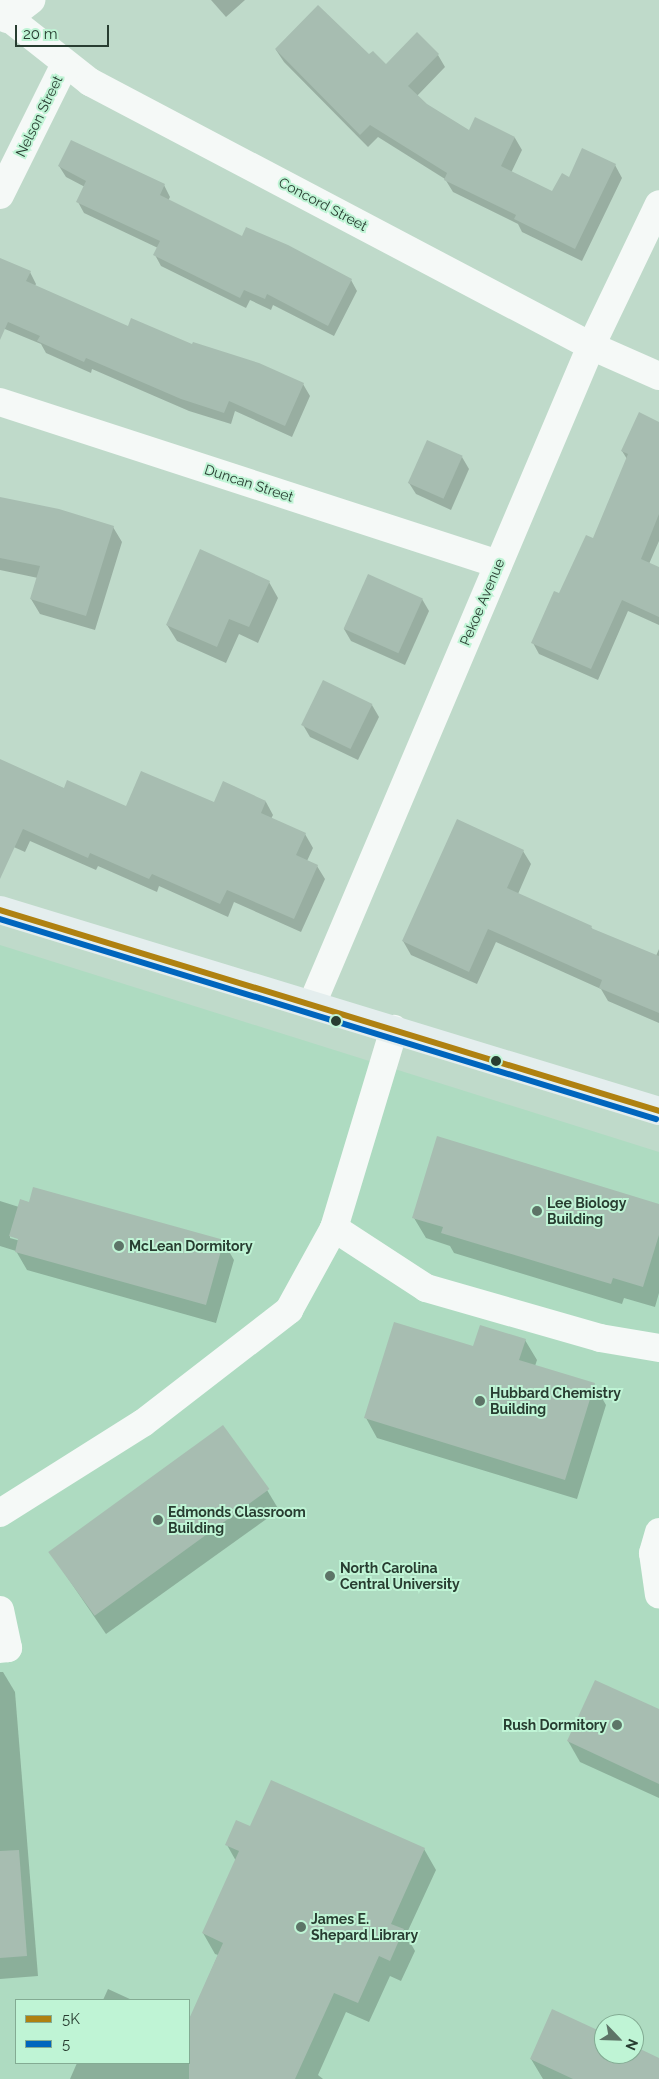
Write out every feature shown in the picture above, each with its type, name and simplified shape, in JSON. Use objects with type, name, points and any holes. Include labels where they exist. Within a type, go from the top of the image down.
[{"type":"main road","points":[[0,910],[659,1111]]},
{"type":"street","points":[[4,15],[31,0]]},
{"type":"street","name":"Concord Street","points":[[4,15],[90,82],[591,346],[659,376]]},
{"type":"street","name":"Nelson Street","points":[[0,195],[65,64]]},
{"type":"street","name":"Pekoe Avenue","points":[[312,1004],[591,346],[659,204]]},
{"type":"street","name":"Duncan Street","points":[[0,402],[498,564]]},
{"type":"street","points":[[0,1513],[143,1423],[288,1310],[334,1228],[394,1029]]},
{"type":"street","points":[[334,1228],[426,1288],[600,1338],[659,1348]]},
{"type":"street","points":[[659,1532],[653,1552],[659,1595]]},
{"type":"street","points":[[0,1610],[8,1648],[0,1649]]},
{"type":"shaded area","name":"North Carolina Central University","points":[[0,945],[659,1152],[659,2079],[0,2079]]},
{"type":"building","points":[[318,5],[369,54],[373,51],[386,64],[417,32],[439,54],[408,86],[427,104],[469,130],[475,117],[515,137],[501,166],[552,191],[562,173],[569,177],[582,148],[616,164],[575,249],[514,219],[516,215],[444,180],[447,173],[370,125],[360,135],[275,49]]},
{"type":"building","points":[[71,140],[165,184],[160,195],[242,236],[246,227],[288,245],[352,279],[328,326],[267,294],[265,299],[244,290],[240,298],[153,255],[160,241],[76,202],[86,181],[58,166]]},
{"type":"building","points":[[0,258],[31,271],[26,281],[128,326],[131,318],[192,344],[193,342],[259,363],[304,383],[285,426],[229,401],[224,413],[181,399],[86,358],[84,362],[37,341],[40,336],[8,322],[0,340]]},
{"type":"building","points":[[639,412],[659,422],[659,514],[641,559],[659,567],[659,617],[622,600],[591,669],[531,643],[554,591],[559,593],[586,535],[593,538],[628,454],[621,451]]},
{"type":"building","points":[[427,440],[463,456],[444,499],[408,483]]},
{"type":"building","points":[[0,497],[59,509],[114,526],[86,616],[30,599],[40,566],[0,558]]},
{"type":"building","points":[[200,549],[270,581],[249,627],[229,619],[217,647],[166,625]]},
{"type":"building","points":[[368,574],[423,598],[398,653],[344,629]]},
{"type":"building","points":[[323,680],[372,704],[351,749],[301,725]]},
{"type":"building","points":[[0,759],[64,788],[67,780],[126,806],[141,771],[214,802],[223,781],[266,801],[261,813],[306,833],[296,855],[318,865],[294,919],[227,890],[220,904],[152,874],[149,879],[90,853],[88,858],[23,829],[0,879]]},
{"type":"building","points":[[457,819],[524,850],[507,888],[592,926],[591,928],[659,956],[659,1013],[599,988],[602,980],[488,929],[469,972],[402,941]]},
{"type":"building","name":"Lee Biology Building","points":[[437,1136],[659,1204],[659,1235],[643,1287],[613,1278],[611,1284],[441,1233],[443,1227],[412,1218]]},
{"type":"building","name":"McLean Dormitory","points":[[33,1187],[224,1240],[206,1305],[15,1252],[18,1239],[9,1236],[20,1199],[29,1202]]},
{"type":"building","name":"Hubbard Chemistry Building","points":[[394,1322],[473,1346],[480,1325],[526,1339],[519,1360],[595,1383],[565,1480],[364,1418]]},
{"type":"building","name":"Edmonds Classroom Building","points":[[223,1425],[269,1489],[95,1616],[48,1552]]},
{"type":"building","name":"Rush Dormitory","points":[[595,1680],[659,1709],[659,1784],[567,1741]]},
{"type":"building","name":"James E. Shepard Library","points":[[271,1780],[425,1848],[391,1924],[404,1929],[390,1961],[379,1956],[358,2003],[334,1993],[295,2079],[189,2079],[190,2017],[223,1943],[202,1933],[239,1851],[225,1845],[236,1820],[250,1826]]},
{"type":"building","points":[[19,1850],[27,1956],[0,1958],[0,1851]]},
{"type":"building","points":[[552,2009],[594,2028],[594,2064],[644,2064],[644,2051],[659,2058],[659,2079],[573,2079],[530,2059]]},
{"type":"transit line","name":"5K","points":[[0,910],[659,1111]]},
{"type":"transit line","name":"5","points":[[0,919],[656,1119]]},
{"type":"place","name":"Lee Biology Building","points":[[537,1211]]},
{"type":"place","name":"McLean Dormitory","points":[[119,1246]]},
{"type":"place","name":"Hubbard Chemistry Building","points":[[480,1401]]},
{"type":"place","name":"Edmonds Classroom Building","points":[[158,1520]]},
{"type":"place","name":"North Carolina Central University","points":[[330,1576]]},
{"type":"place","name":"Rush Dormitory","points":[[617,1725]]},
{"type":"place","name":"James E. Shepard Library","points":[[301,1927]]}]
